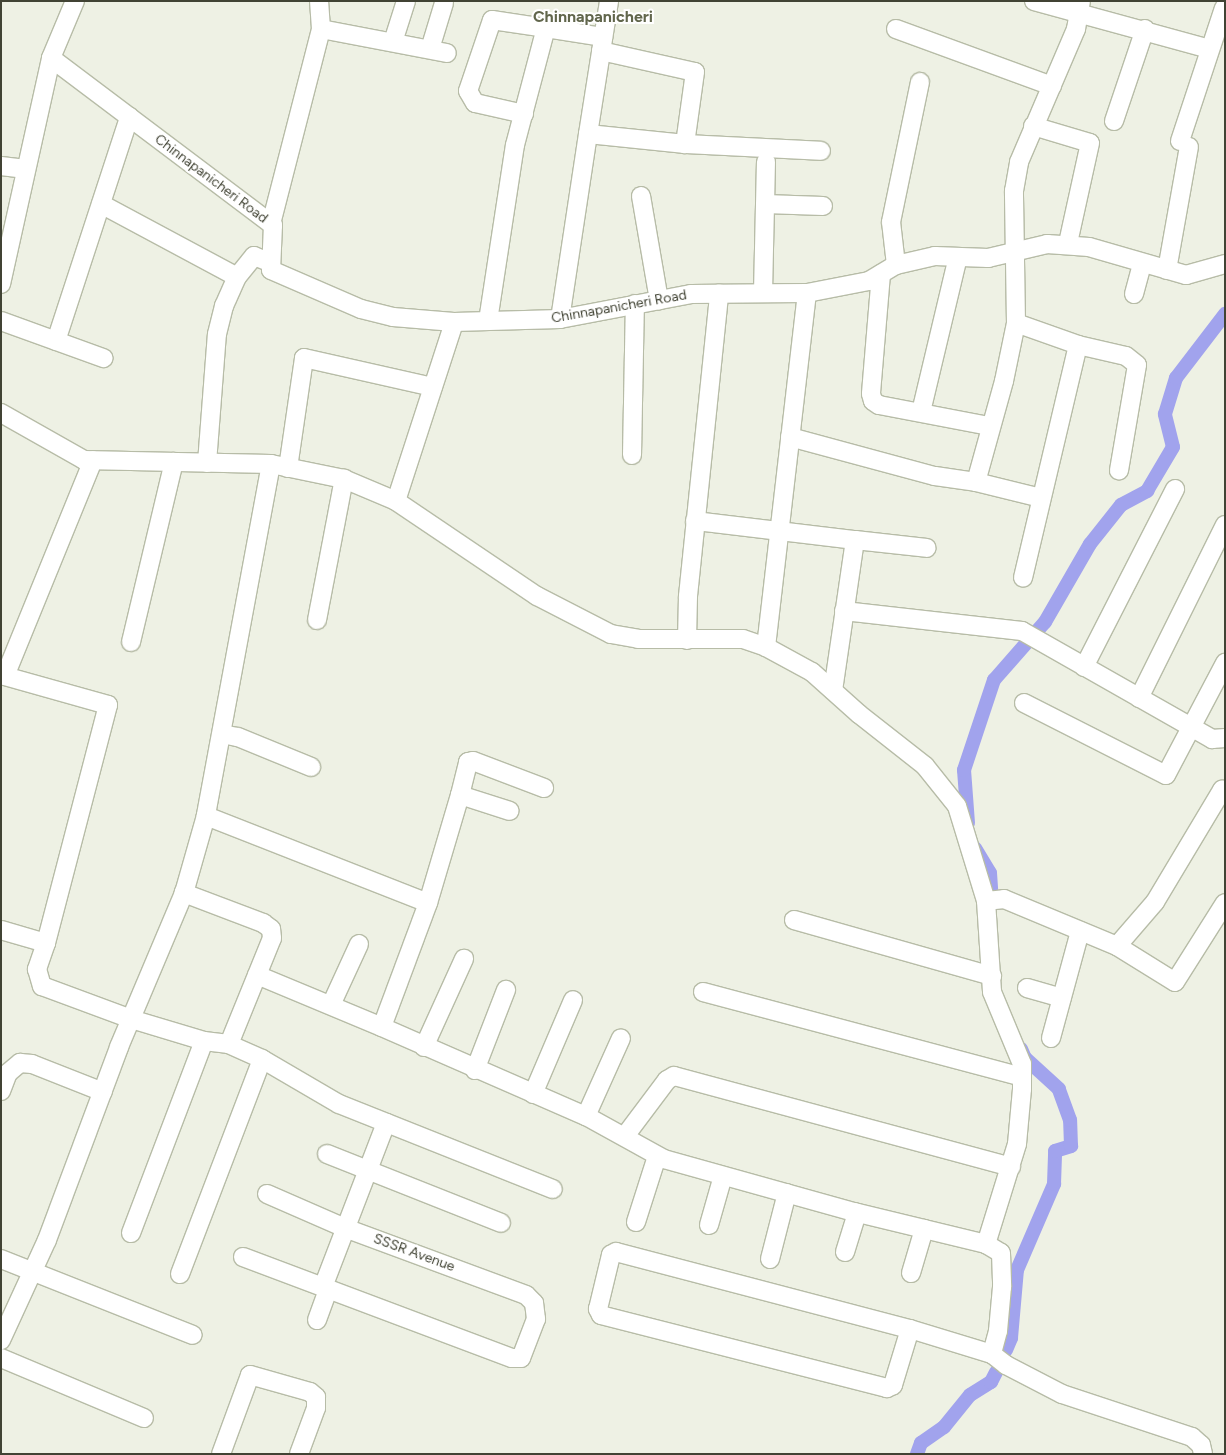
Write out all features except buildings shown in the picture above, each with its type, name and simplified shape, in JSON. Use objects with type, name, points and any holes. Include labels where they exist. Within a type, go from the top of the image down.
[{"type":"street","points":[[1,284],[51,58],[75,1]]},
{"type":"street","points":[[271,224],[321,29],[319,1]]},
{"type":"street","points":[[393,42],[406,1]]},
{"type":"street","points":[[560,319],[609,1]]},
{"type":"street","points":[[1034,1],[1080,7],[1210,50]]},
{"type":"street","points":[[430,49],[444,3]]},
{"type":"street","points":[[976,482],[989,426],[1004,381],[1016,323],[1013,252],[1014,191],[1019,162],[1076,29],[1080,7]]},
{"type":"street","points":[[1167,270],[1184,144],[1210,50],[1224,8]]},
{"type":"street","points":[[524,114],[475,103],[468,91],[492,20],[546,28],[695,72],[684,144]]},
{"type":"street","points":[[488,321],[515,145],[546,28]]},
{"type":"street","points":[[321,29],[448,53]]},
{"type":"street","points":[[896,29],[1052,86]]},
{"type":"street","points":[[1114,121],[1145,29]]},
{"type":"street","name":"Chinnapanicheri Road","points":[[51,58],[271,224],[271,270],[361,309],[393,317],[454,322],[560,319],[691,294],[807,293],[869,281],[889,269],[935,256],[988,258],[1047,244],[1068,243],[1186,275],[1225,264]]},
{"type":"street","points":[[920,82],[891,222],[889,269],[871,394],[879,405],[989,426]]},
{"type":"street","points":[[56,341],[129,117]]},
{"type":"street","points":[[1033,126],[1090,143],[1068,243]]},
{"type":"street","points":[[588,134],[684,144],[822,150]]},
{"type":"street","points":[[764,293],[766,162]]},
{"type":"street","points":[[1,166],[26,170]]},
{"type":"street","points":[[641,196],[659,300]]},
{"type":"street","points":[[101,204],[237,277]]},
{"type":"street","points":[[765,204],[823,206]]},
{"type":"street","points":[[207,463],[217,334],[237,277],[254,256],[271,263]]},
{"type":"street","points":[[921,412],[958,257]]},
{"type":"street","points":[[1134,294],[1142,264]]},
{"type":"street","points":[[766,646],[807,293]]},
{"type":"street","points":[[688,640],[688,596],[719,294]]},
{"type":"street","points":[[632,455],[635,304]]},
{"type":"street","points":[[1,321],[103,358]]},
{"type":"street","points":[[396,501],[454,322]]},
{"type":"street","points":[[1016,323],[1078,345],[1126,356],[1137,365],[1119,470]]},
{"type":"street","points":[[1022,578],[1078,345]]},
{"type":"street","points":[[288,468],[304,358],[433,387]]},
{"type":"street","points":[[1,413],[84,460],[270,464],[344,479],[396,501],[537,596],[611,634],[638,639],[743,639],[766,646],[812,672],[925,766],[957,806],[986,901],[992,992],[1022,1064],[1017,1144],[986,1244]]},
{"type":"street","points":[[790,437],[935,476],[976,482],[1041,498]]},
{"type":"street","points":[[93,460],[2,681],[108,705],[46,943],[37,969],[42,986],[131,1019],[204,1041],[228,1044],[262,1059],[339,1104],[553,1188]]},
{"type":"street","points":[[132,642],[174,462]]},
{"type":"street","points":[[1,1340],[33,1271],[131,1019],[184,893],[206,816],[270,464]]},
{"type":"street","points":[[317,620],[344,479]]},
{"type":"street","points":[[1084,667],[1175,489]]},
{"type":"street","points":[[696,521],[927,548]]},
{"type":"street","points":[[1139,698],[1225,524]]},
{"type":"street","points":[[833,690],[855,540]]},
{"type":"street","points":[[844,611],[1022,632],[1212,740],[1225,738]]},
{"type":"street","points":[[1024,703],[1166,776],[1225,663]]},
{"type":"street","points":[[222,734],[238,736],[311,767]]},
{"type":"street","points":[[382,1027],[428,903],[468,762],[474,761],[544,788]]},
{"type":"street","points":[[1117,946],[1155,902],[1222,790],[1225,791]]},
{"type":"street","points":[[460,795],[510,812]]},
{"type":"street","points":[[206,816],[428,903]]},
{"type":"street","points":[[184,893],[263,923],[271,929],[272,938],[228,1044]]},
{"type":"street","points":[[986,901],[1004,899],[1117,946],[1175,982],[1224,905]]},
{"type":"street","points":[[794,920],[992,976]]},
{"type":"street","points":[[1,930],[46,943]]},
{"type":"street","points":[[1051,1038],[1080,931]]},
{"type":"street","points":[[330,1005],[359,944]]},
{"type":"street","points":[[424,1048],[464,959]]},
{"type":"street","points":[[257,975],[586,1116],[625,1136],[657,1156],[857,1213],[986,1244],[1001,1253],[1002,1287],[998,1331],[992,1354]]},
{"type":"street","points":[[1027,988],[1062,998]]},
{"type":"street","points":[[475,1070],[506,990]]},
{"type":"street","points":[[703,992],[1022,1077]]},
{"type":"street","points":[[533,1094],[573,1000]]},
{"type":"street","points":[[586,1116],[621,1038]]},
{"type":"street","points":[[131,1233],[204,1041]]},
{"type":"street","points":[[180,1274],[262,1059]]},
{"type":"street","points":[[1,1091],[8,1073],[20,1063],[32,1064],[103,1092]]},
{"type":"street","points":[[625,1136],[667,1080],[674,1076],[1011,1167]]},
{"type":"street","points":[[328,1290],[323,1287],[386,1123]]},
{"type":"street","points":[[327,1154],[501,1223]]},
{"type":"street","points":[[636,1222],[657,1156]]},
{"type":"street","points":[[708,1225],[723,1176]]},
{"type":"street","name":"SSSR Avenue","points":[[267,1194],[346,1228],[526,1295],[534,1303],[536,1319],[521,1358],[507,1357],[328,1290]]},
{"type":"street","points":[[770,1259],[787,1194]]},
{"type":"street","points":[[845,1252],[857,1213]]},
{"type":"street","points":[[911,1273],[924,1229]]},
{"type":"street","points":[[910,1329],[893,1385],[888,1388],[601,1315],[598,1309],[611,1255],[616,1252],[910,1329],[992,1354],[1062,1394],[1192,1437],[1201,1445],[1203,1454]]},
{"type":"street","points":[[243,1257],[328,1290]]},
{"type":"street","points":[[1,1259],[193,1335]]},
{"type":"street","points":[[317,1320],[328,1290]]},
{"type":"street","points":[[1,1358],[144,1418]]},
{"type":"street","points":[[221,1454],[250,1376],[310,1392],[316,1397],[316,1408],[299,1454]]},
{"type":"waterway","points":[[968,823],[964,770],[994,680],[1045,622],[1090,544],[1121,505],[1147,491],[1173,447],[1165,414],[1176,378],[1225,314]]},
{"type":"waterway","points":[[975,848],[990,873],[991,889]]},
{"type":"waterway","points":[[1006,1350],[1011,1338],[1017,1270],[1054,1184],[1055,1151],[1071,1146],[1070,1120],[1059,1089],[1025,1058],[1021,1049]]},
{"type":"waterway","points":[[917,1454],[921,1443],[944,1427],[970,1395],[991,1382],[996,1372]]},
{"type":"district","name":"Chinnapanicheri","points":[[593,17]]}]
